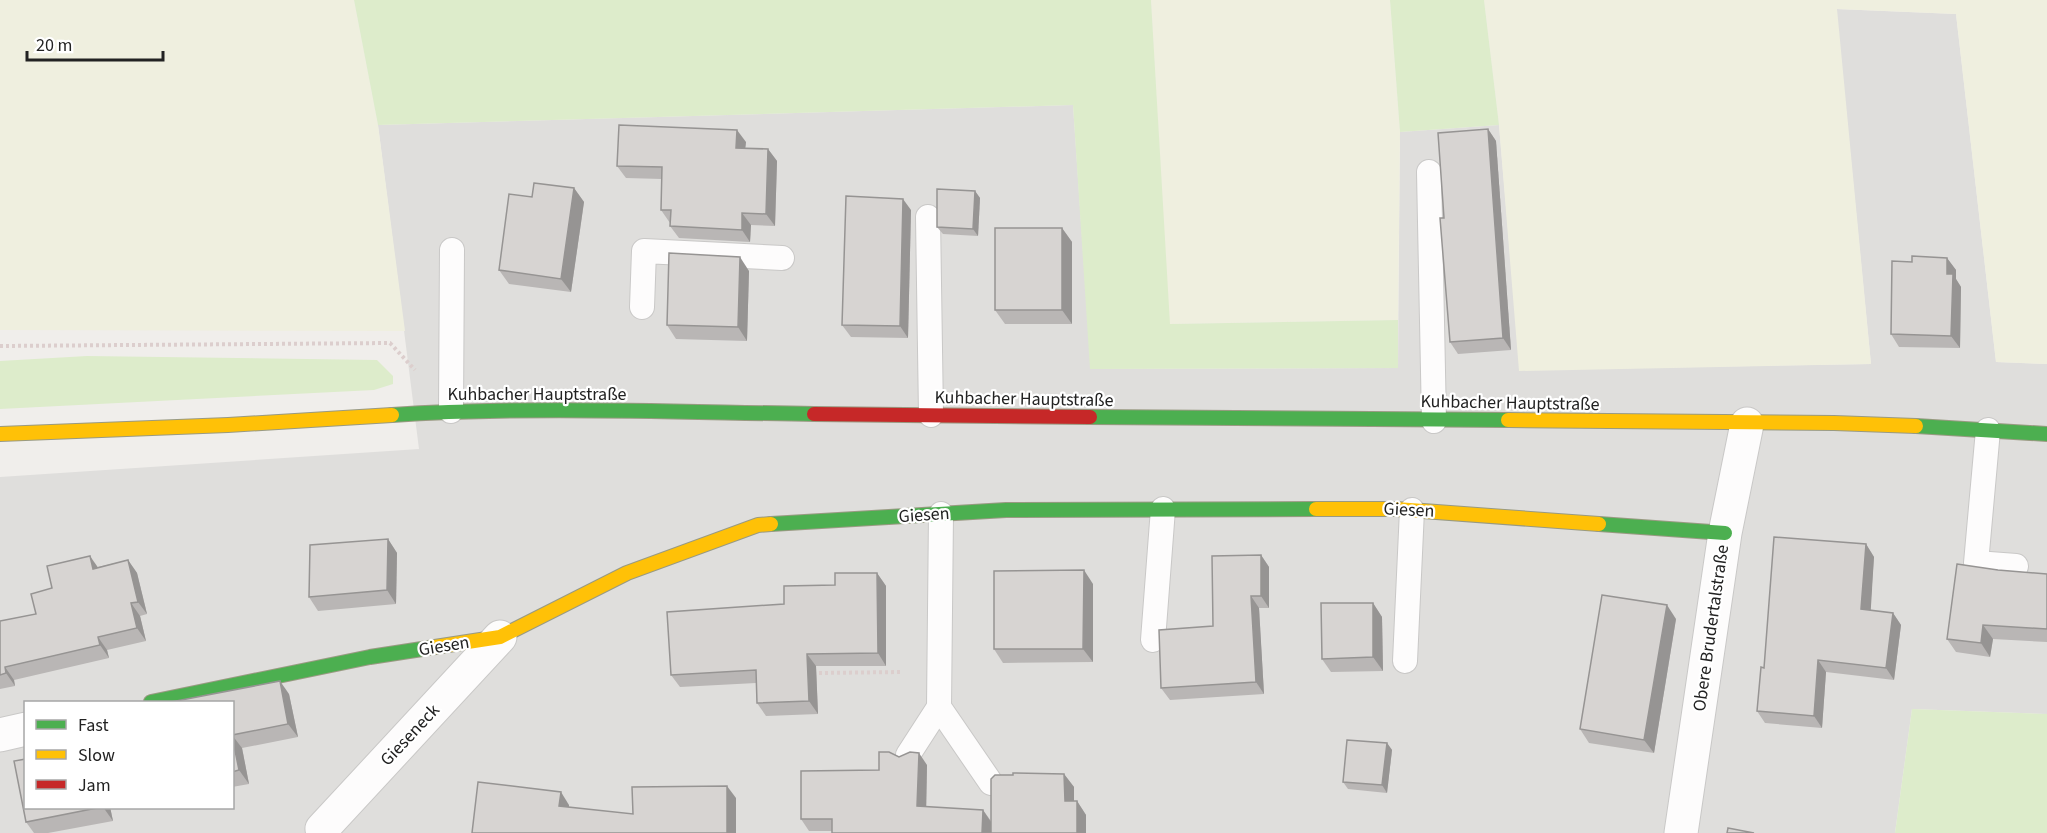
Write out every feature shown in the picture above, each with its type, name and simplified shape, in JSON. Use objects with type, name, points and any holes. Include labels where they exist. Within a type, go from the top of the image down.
[{"type":"main road","name":"Kuhbacher Hauptstraße","points":[[0,434],[228,425],[451,411],[525,410],[1903,425],[2047,434]]},
{"type":"main road","name":"Giesen","points":[[157,701],[370,657],[500,637],[627,573],[758,525],[1006,510],[1412,510],[1725,533]]},
{"type":"street","name":"Obere Brudertalstraße","points":[[1681,833],[1725,533],[1747,424]]},
{"type":"street","name":"Gieseneck","points":[[323,833],[322,830],[500,637]]},
{"type":"street","points":[[0,735],[24,729]]},
{"type":"lane","points":[[1429,172],[1434,421]]},
{"type":"lane","points":[[928,217],[931,416]]},
{"type":"lane","points":[[451,411],[453,250]]},
{"type":"lane","points":[[642,307],[644,251],[782,258]]},
{"type":"lane","points":[[1988,430],[1976,563],[2016,566]]},
{"type":"lane","points":[[1153,640],[1163,509]]},
{"type":"lane","points":[[1405,661],[1412,510]]},
{"type":"lane","points":[[908,755],[939,707],[941,514]]},
{"type":"lane","points":[[939,707],[991,783]]},
{"type":"path","points":[[0,346],[390,343],[451,411]]},
{"type":"path","points":[[819,673],[939,672]]},
{"type":"shaded area","points":[[1836,9],[1956,14],[1996,362],[2047,364],[2047,714],[1912,709],[1895,833],[0,833],[0,477],[419,449],[378,125],[1073,105],[1091,369],[1398,368],[1400,132],[1499,125],[1520,370],[1871,364]]},
{"type":"green space","points":[[0,0],[354,0],[378,125],[405,331],[0,330]]},
{"type":"green space","points":[[354,0],[1151,0],[1170,324],[1398,320],[1398,368],[1090,369],[1073,105],[378,125]]},
{"type":"green space","points":[[1151,0],[1390,0],[1400,132],[1398,320],[1169,324]]},
{"type":"green space","points":[[1390,0],[1484,0],[1499,125],[1400,132]]},
{"type":"green space","points":[[1484,0],[2047,0],[2047,364],[1996,362],[1956,14],[1837,9],[1871,364],[1519,371],[1499,125]]},
{"type":"green space","points":[[87,356],[377,360],[393,376],[393,384],[374,390],[0,409],[0,361]]},
{"type":"green space","points":[[1912,709],[2047,714],[2047,833],[1895,833]]},
{"type":"building","points":[[619,125],[737,130],[736,148],[768,149],[766,214],[742,213],[742,230],[670,226],[671,210],[661,210],[662,167],[617,166]]},
{"type":"building","points":[[1488,129],[1503,338],[1450,342],[1440,218],[1444,218],[1438,133]]},
{"type":"building","points":[[534,183],[574,188],[561,279],[499,270],[509,194],[532,197]]},
{"type":"building","points":[[937,189],[975,191],[973,229],[937,227]]},
{"type":"building","points":[[846,196],[903,199],[900,326],[842,325]]},
{"type":"building","points":[[995,228],[1062,228],[1062,310],[995,310]]},
{"type":"building","points":[[669,253],[740,257],[738,327],[667,325]]},
{"type":"building","points":[[1912,256],[1947,258],[1947,274],[1953,274],[1951,336],[1891,334],[1892,261],[1912,262]]},
{"type":"building","points":[[1774,537],[1866,544],[1861,609],[1893,613],[1886,668],[1818,660],[1814,716],[1757,711],[1761,667],[1764,668]]},
{"type":"building","points":[[388,539],[387,590],[309,597],[310,545]]},
{"type":"building","points":[[1261,555],[1261,596],[1251,596],[1256,682],[1161,688],[1159,630],[1213,626],[1212,556]]},
{"type":"building","points":[[90,556],[93,569],[128,560],[138,602],[131,603],[137,628],[98,637],[100,645],[5,667],[6,673],[0,675],[0,621],[36,614],[31,594],[52,588],[47,566]]},
{"type":"building","points":[[1957,564],[2047,574],[2047,629],[1983,625],[1981,643],[1947,639]]},
{"type":"building","points":[[1084,570],[1083,649],[994,649],[994,571]]},
{"type":"building","points":[[835,573],[877,573],[878,653],[807,654],[809,701],[757,703],[756,670],[671,675],[667,612],[784,604],[784,586],[835,585]]},
{"type":"building","points":[[1602,595],[1667,605],[1644,740],[1580,729]]},
{"type":"building","points":[[1321,603],[1373,603],[1373,657],[1322,659]]},
{"type":"building","points":[[280,681],[288,724],[234,735],[234,701],[176,701]]},
{"type":"building","points":[[1347,740],[1387,743],[1382,785],[1343,782]]},
{"type":"building","points":[[234,746],[239,770],[234,771]]},
{"type":"building","points":[[879,752],[889,752],[899,757],[910,752],[919,753],[917,806],[983,810],[982,833],[832,833],[832,819],[801,819],[801,771],[879,770]]},
{"type":"building","points":[[24,759],[24,809],[92,809],[26,822],[14,761]]},
{"type":"building","points":[[1013,773],[1064,774],[1065,801],[1077,801],[1077,833],[991,833],[991,779],[995,775],[1013,775]]},
{"type":"building","points":[[478,782],[561,792],[559,806],[633,814],[632,787],[727,786],[727,833],[472,833]]},
{"type":"building","points":[[1728,828],[1754,833],[1727,833]]},
{"type":"traffic: fast","points":[[392,415],[550,410],[814,414]]},
{"type":"traffic: fast","points":[[1090,417],[1508,420]]},
{"type":"traffic: fast","points":[[1916,426],[2047,434]]},
{"type":"traffic: fast","points":[[771,524],[1006,510],[1316,509]]},
{"type":"traffic: fast","points":[[1599,524],[1725,533]]},
{"type":"traffic: fast","points":[[156,701],[370,657],[435,647]]},
{"type":"traffic: slow","points":[[0,434],[228,425],[392,415]]},
{"type":"traffic: slow","points":[[1508,420],[1916,426]]},
{"type":"traffic: slow","points":[[1316,509],[1396,509],[1599,524]]},
{"type":"traffic: slow","points":[[435,647],[500,637],[627,573],[758,525],[771,524]]},
{"type":"traffic: jam","points":[[814,414],[1090,417]]}]
